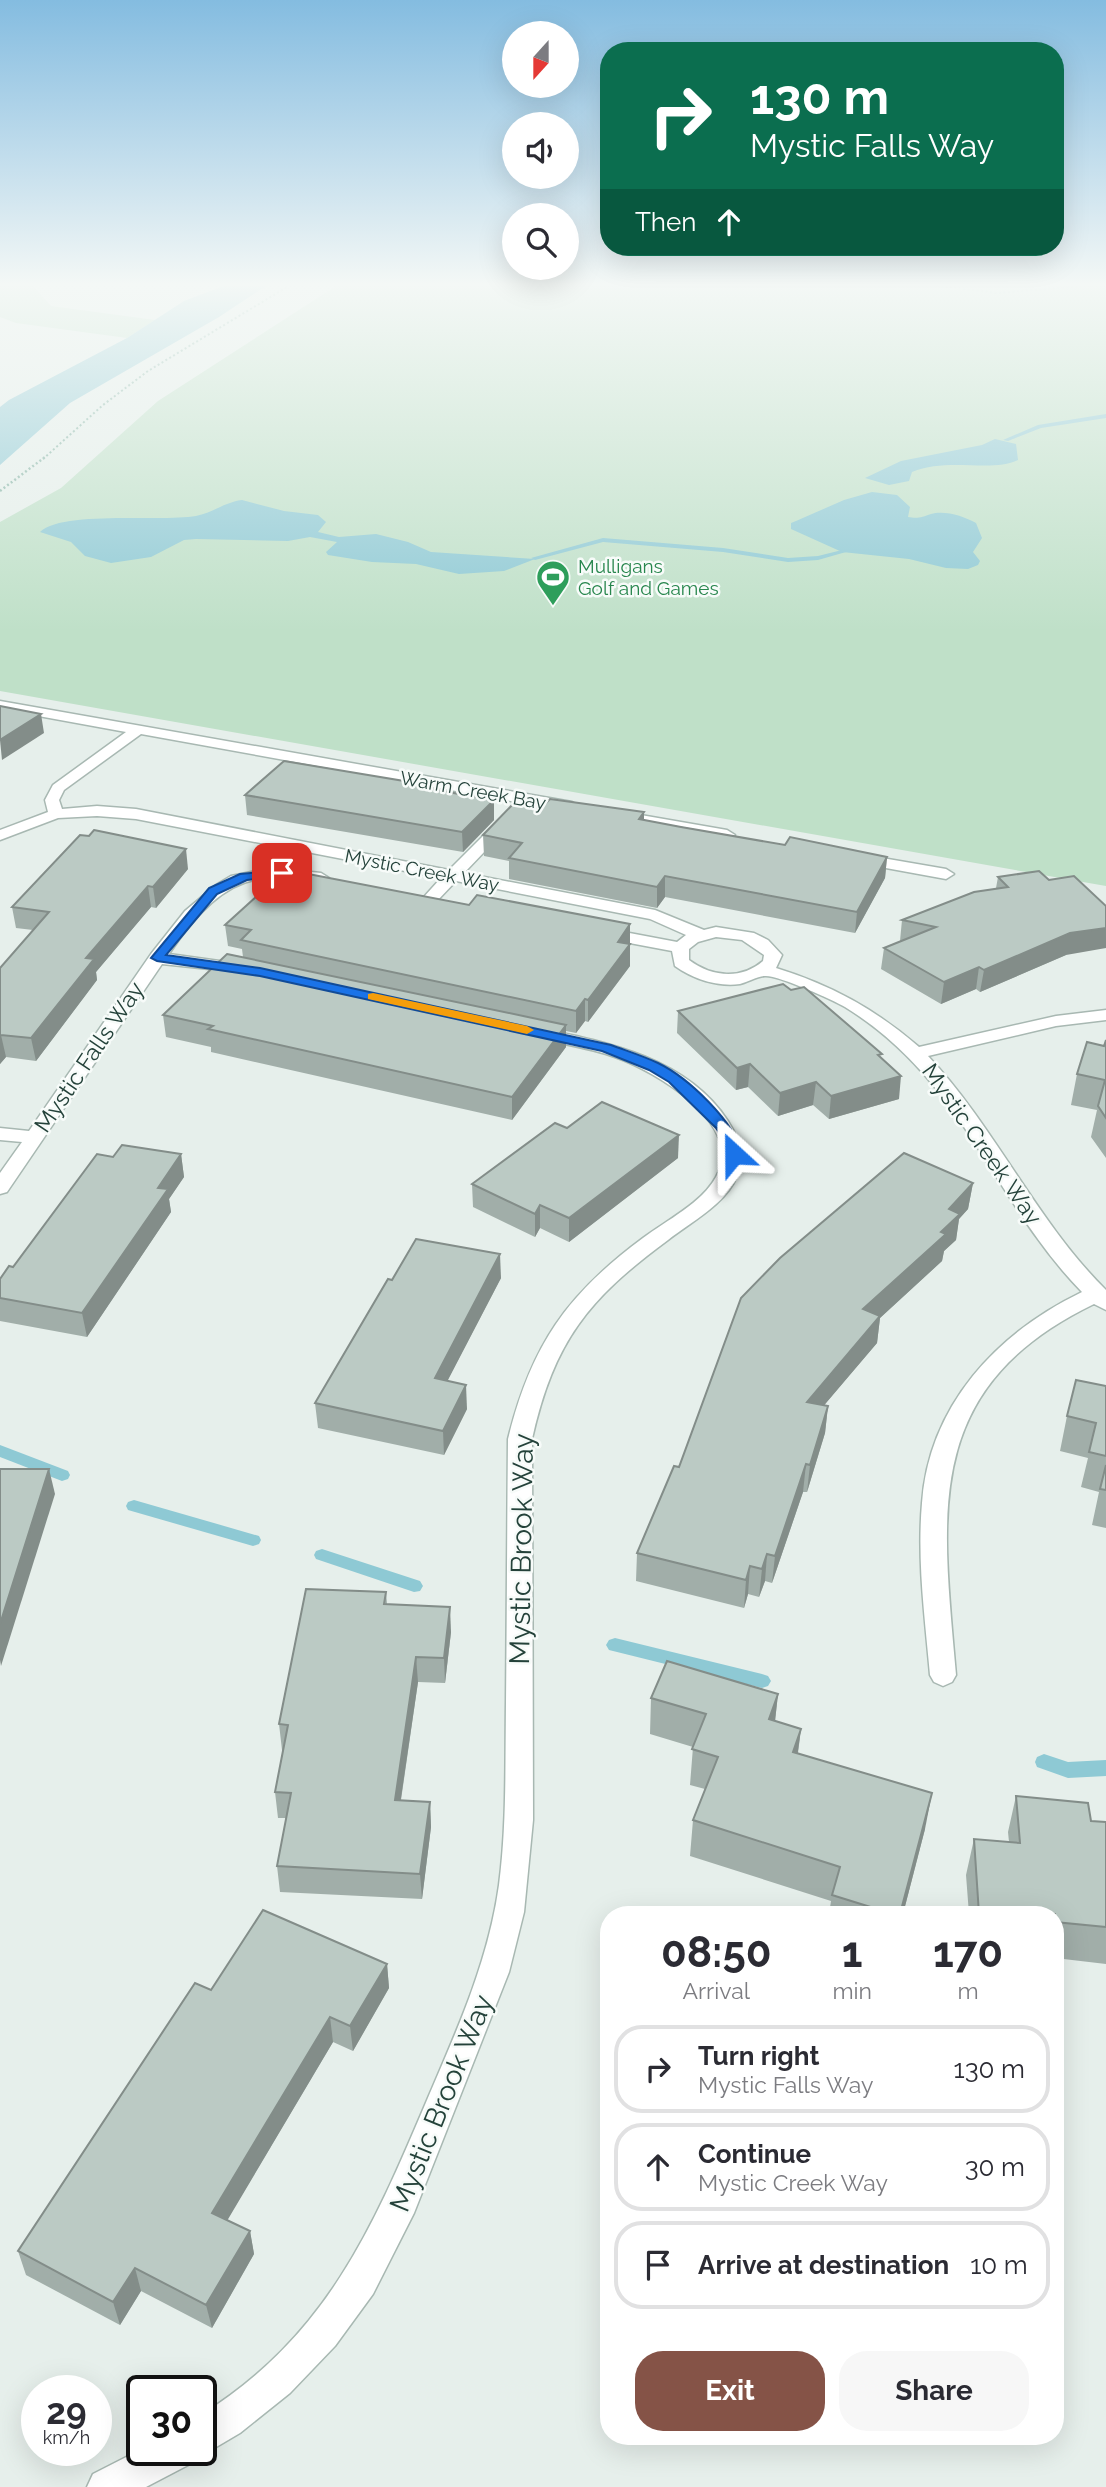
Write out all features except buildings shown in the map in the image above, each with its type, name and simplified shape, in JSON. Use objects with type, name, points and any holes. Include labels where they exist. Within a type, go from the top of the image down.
[{"type":"street","name":"Warm Creek Bay","points":[[0,705],[594,811]]},
{"type":"street","points":[[56,814],[52,800],[58,788],[138,730]]},
{"type":"street","points":[[430,900],[526,799]]},
{"type":"street","name":"Mystic Creek Way","points":[[0,835],[56,814],[97,811],[136,814],[655,915],[701,935]]},
{"type":"street","points":[[621,816],[743,838]]},
{"type":"street","points":[[838,855],[946,874]]},
{"type":"street","name":"Mystic Creek Way","points":[[244,877],[282,873],[342,882]]},
{"type":"street","name":"Mystic Falls Way","points":[[0,1188],[157,958],[206,897],[222,885],[244,877]]},
{"type":"street","points":[[593,931],[680,948],[701,935],[732,933],[759,941],[772,955],[765,970],[742,978],[712,978],[688,969],[681,962],[680,948]]},
{"type":"street","points":[[157,958],[260,972]]},
{"type":"street","name":"Mystic Creek Way","points":[[765,970],[820,988],[850,1003],[918,1054],[946,1085],[1052,1243],[1101,1299]]},
{"type":"street","points":[[918,1054],[1056,1021],[1106,1015]]},
{"type":"street","name":"Mystic Brook Way","points":[[217,2426],[260,2395],[305,2351],[343,2305],[375,2256],[399,2207],[491,1981],[507,1925],[516,1871],[519,1806],[520,1439],[535,1378],[567,1319],[590,1292],[609,1273],[711,1198],[722,1188],[733,1165],[732,1140],[722,1125],[674,1079],[654,1067],[606,1048],[526,1030]]},
{"type":"street","points":[[0,1134],[34,1137]]},
{"type":"street","points":[[943,1675],[933,1510],[939,1464],[950,1432],[977,1384],[1005,1351],[1059,1310],[1101,1299]]},
{"type":"street","points":[[106,2487],[148,2466]]},
{"type":"path","points":[[0,491],[110,400]]},
{"type":"green space","name":"Mulligans Golf and Games","points":[[1106,400],[1106,886],[0,691],[0,522],[61,488],[158,401]]},
{"type":"water","points":[[9,400],[75,400],[0,465],[0,407]]},
{"type":"water","points":[[995,439],[1016,444],[1018,460],[996,465],[926,468],[912,472],[909,481],[889,485],[865,478],[901,461],[982,445]]},
{"type":"water","points":[[872,492],[897,495],[910,507],[908,517],[948,513],[976,523],[982,538],[973,552],[980,561],[978,565],[968,569],[946,568],[909,559],[842,552],[791,529],[791,523],[844,500]]},
{"type":"water","points":[[242,500],[284,511],[318,515],[326,522],[318,532],[339,537],[376,534],[408,542],[431,552],[535,559],[504,571],[459,574],[416,564],[372,562],[328,555],[326,552],[337,542],[310,537],[288,541],[184,540],[151,557],[111,563],[85,556],[71,542],[40,532],[52,525],[69,521],[196,516]]},
{"type":"waterway","points":[[1006,440],[1040,426],[1106,416]]},
{"type":"waterway","points":[[535,558],[603,540],[723,550],[788,560],[818,558],[842,552]]},
{"type":"waterway","points":[[0,1451],[62,1475]]},
{"type":"waterway","points":[[134,1506],[253,1540]]},
{"type":"waterway","points":[[322,1555],[414,1586]]},
{"type":"waterway","points":[[615,1645],[762,1681]]},
{"type":"waterway","points":[[1044,1762],[1068,1770],[1106,1768]]},
{"type":"slow traffic","points":[[373,997],[527,1030]]},
{"type":"place","name":"Mulligans Golf and Games","points":[[553,607]]},
{"type":"route","points":[[282,873],[244,877],[213,891],[174,934],[157,958],[260,972],[606,1048],[654,1067],[674,1079],[722,1125],[732,1140],[734,1154]]}]
